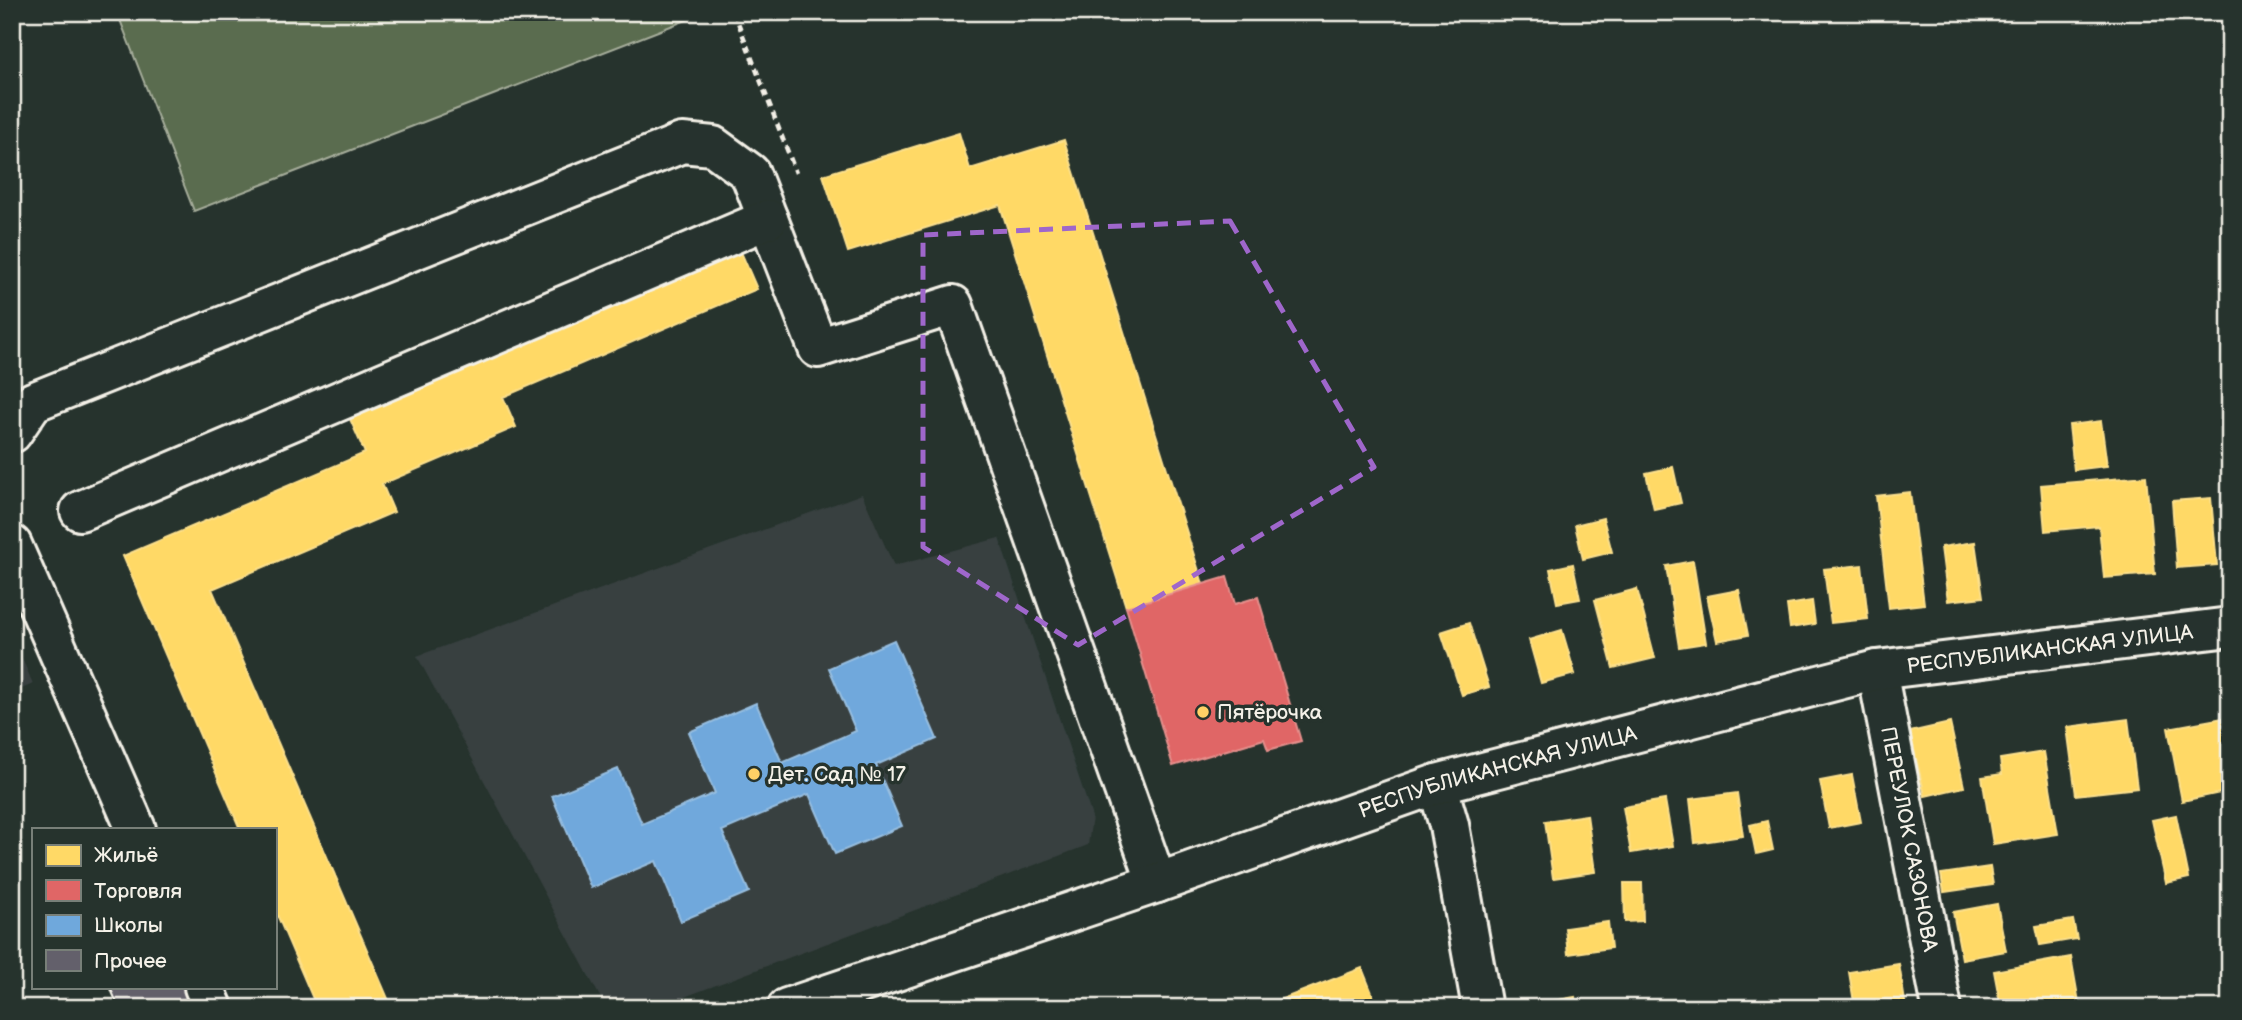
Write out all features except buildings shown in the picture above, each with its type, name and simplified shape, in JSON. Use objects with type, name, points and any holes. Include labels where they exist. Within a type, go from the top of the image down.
[{"type":"street","points":[[12,432],[33,402],[682,143],[713,146],[750,173],[818,348],[953,304],[1157,883]]},
{"type":"street","points":[[80,511],[768,219]]},
{"type":"street","points":[[12,545],[136,828]]},
{"type":"street","name":"РЕСПУБЛИКАНСКАЯ УЛИЦА","points":[[787,1008],[1157,883],[1437,784],[1877,670],[2230,626]]},
{"type":"street","name":"ПЕРЕУЛОК САЗОНОВА","points":[[1877,670],[1942,1008]]},
{"type":"street","points":[[1437,784],[1449,825],[1482,1008]]},
{"type":"street","points":[[204,988],[213,1008]]},
{"type":"path","points":[[734,12],[796,173]]},
{"type":"path","points":[[12,240],[18,250],[12,259]]},
{"type":"highlighted area","points":[[1230,221],[1374,467],[1078,645],[923,547],[923,235]]},
{"type":"shaded area","points":[[862,494],[894,566],[999,538],[1092,817],[1088,845],[655,1008],[606,1008],[417,656]]},
{"type":"shaded area","points":[[12,635],[33,684],[12,693]]},
{"type":"green space","points":[[117,12],[707,12],[194,211]]},
{"type":"place","name":"Пятёрочка","points":[[1203,712]]},
{"type":"place","name":"Дет. Сад № 17","points":[[754,774]]}]
